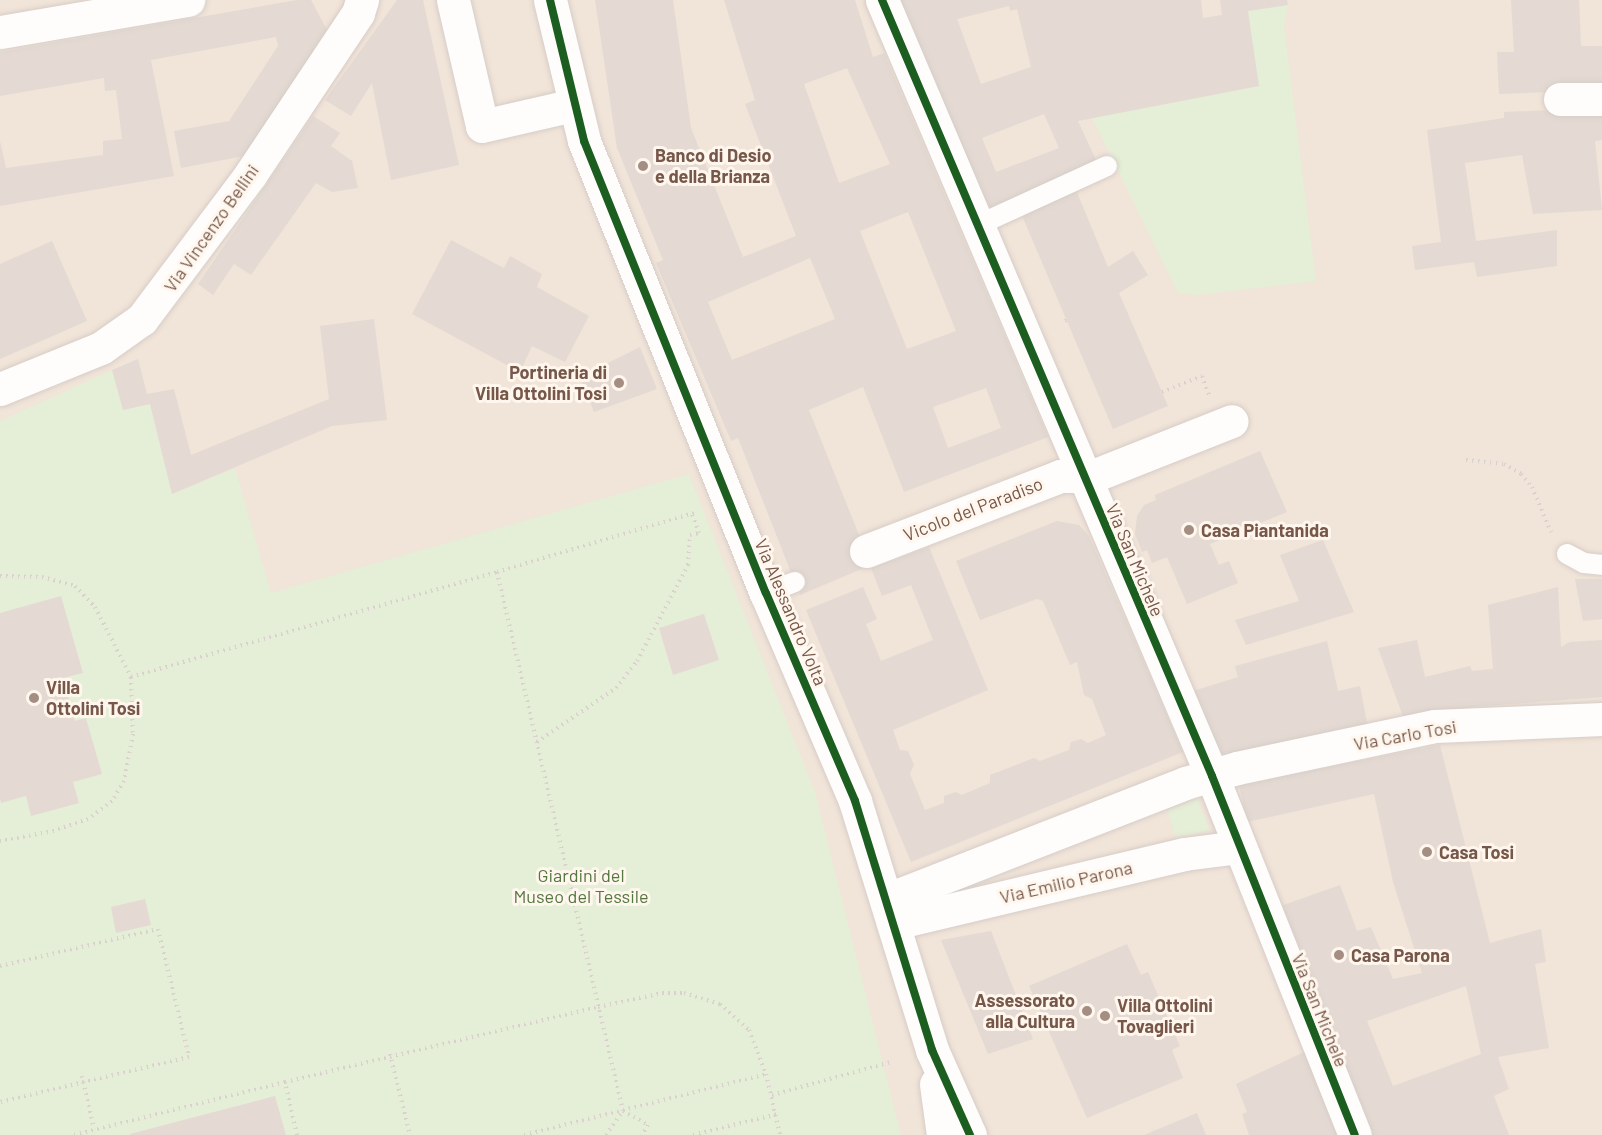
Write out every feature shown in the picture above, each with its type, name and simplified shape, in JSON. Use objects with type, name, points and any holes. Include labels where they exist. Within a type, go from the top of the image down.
[{"type":"street","points":[[0,32],[188,0]]},
{"type":"street","name":"Via Vincenzo Bellini","points":[[0,389],[101,348],[142,319],[250,175],[357,14],[362,0]]},
{"type":"street","points":[[453,0],[482,126],[574,105]]},
{"type":"street","name":"Via Alessandro Volta","points":[[550,0],[584,141],[781,588],[892,911],[932,1050],[970,1135]]},
{"type":"street","name":"Via San Michele","points":[[882,0],[975,226],[1212,776],[1238,847],[1355,1135]]},
{"type":"street","points":[[1560,99],[1602,99]]},
{"type":"street","name":"Vicolo del Paradiso","points":[[866,551],[1060,476],[1093,477],[1222,413]]},
{"type":"street","name":"Via Carlo Tosi","points":[[1212,776],[1435,726],[1602,719]]},
{"type":"street","points":[[892,911],[1212,776]]},
{"type":"street","name":"Via Emilio Parona","points":[[892,911],[1184,854],[1238,847]]},
{"type":"street","name":"Via Alessandro Volta","points":[[932,1050],[943,1135]]},
{"type":"lane","points":[[975,226],[1107,166]]},
{"type":"lane","points":[[1567,554],[1584,563],[1602,565]]},
{"type":"path","points":[[1162,392],[1202,376],[1222,413]]},
{"type":"path","points":[[1466,460],[1504,464],[1521,474],[1532,487],[1552,536],[1567,554]]},
{"type":"path","points":[[131,677],[497,572],[706,509]]},
{"type":"path","points":[[537,742],[616,688],[637,661],[688,565],[690,535],[699,533],[692,514]]},
{"type":"path","points":[[497,572],[623,1111],[648,1125],[642,1135]]},
{"type":"path","points":[[0,576],[42,577],[75,586],[94,607],[131,677],[133,734],[124,781],[112,801],[88,819],[66,827],[0,841]]},
{"type":"path","points":[[0,966],[158,929],[189,1057],[0,1102]]},
{"type":"path","points":[[74,1135],[390,1054],[662,993],[684,993],[720,1004],[749,1029],[778,1114],[780,1135]]},
{"type":"path","points":[[390,1054],[410,1135]]},
{"type":"path","points":[[772,1095],[891,1062]]},
{"type":"path","points":[[524,1135],[766,1074]]},
{"type":"path","points":[[82,1076],[94,1129]]},
{"type":"path","points":[[285,1082],[297,1135]]},
{"type":"path","points":[[606,1135],[623,1111]]},
{"type":"path","points":[[693,1135],[778,1114]]},
{"type":"shaded area","points":[[0,0],[1602,0],[1602,1135],[0,1135]]},
{"type":"green space","points":[[1288,5],[1284,25],[1316,281],[1197,295],[1178,293],[1092,118],[1258,86],[1248,11]]},
{"type":"green space","name":"Giardini del Museo del Tessile","points":[[112,370],[123,410],[150,404],[172,494],[235,468],[271,593],[689,474],[815,792],[901,1135],[0,1135],[0,421]]},
{"type":"green space","points":[[1197,799],[1210,830],[1176,838],[1167,810]]},
{"type":"building","points":[[297,0],[311,0],[327,30],[244,156],[181,168],[174,131],[229,121],[278,46],[276,37],[151,60],[174,176],[0,206],[0,141],[6,168],[103,155],[103,141],[122,139],[116,90],[105,91],[104,78],[0,96],[0,52]]},
{"type":"building","points":[[397,0],[423,0],[459,165],[391,180],[372,83],[351,116],[325,100]]},
{"type":"building","points":[[595,0],[673,0],[691,128],[743,257],[796,236],[745,104],[755,100],[724,0],[855,0],[873,57],[884,53],[1048,437],[904,492],[863,387],[809,410],[871,565],[800,595],[738,438],[731,441],[656,263],[663,260],[617,148]],"holes":[[[847,68],[890,164],[839,183],[804,84]],[[908,212],[956,331],[907,349],[860,231]],[[810,258],[835,319],[732,360],[708,302]],[[986,388],[1001,428],[948,448],[933,407]]]},
{"type":"building","points":[[889,0],[1201,0],[1203,18],[1222,15],[1220,0],[1287,0],[1288,5],[1248,11],[1259,86],[1078,121],[1098,164],[976,217]],"holes":[[[1009,6],[1010,11],[1017,9],[1031,67],[981,84],[957,19]],[[1044,114],[1059,148],[996,172],[982,138]]]},
{"type":"building","points":[[1511,0],[1579,0],[1581,46],[1602,46],[1602,90],[1499,94],[1497,52],[1514,52]]},
{"type":"building","points":[[1602,108],[1602,140],[1595,141],[1602,210],[1533,214],[1522,155],[1465,163],[1476,241],[1557,230],[1557,266],[1477,277],[1474,262],[1415,270],[1412,246],[1441,242],[1427,130],[1504,118],[1504,112]]},
{"type":"building","points":[[313,116],[340,133],[331,146],[352,161],[358,188],[332,192],[316,183],[251,275],[234,264],[213,295],[198,284]]},
{"type":"building","points":[[1076,190],[1108,267],[1133,251],[1148,275],[1119,293],[1168,406],[1113,429],[1020,211]]},
{"type":"building","points":[[451,240],[504,268],[510,256],[542,274],[537,287],[589,316],[565,362],[532,346],[520,372],[412,314]]},
{"type":"building","points":[[52,241],[87,321],[0,359],[0,264]]},
{"type":"building","points":[[374,319],[387,420],[332,426],[172,494],[150,404],[123,410],[112,370],[138,359],[147,394],[174,389],[191,455],[329,399],[320,326]]},
{"type":"building","name":"Portineria di Villa Ottolini Tosi","points":[[640,347],[657,389],[594,412],[580,377]]},
{"type":"building","name":"Casa Piantanida","points":[[1260,451],[1287,512],[1210,544],[1219,565],[1229,561],[1238,583],[1187,604],[1167,557],[1152,563],[1147,550],[1142,552],[1135,534],[1137,516],[1144,505],[1156,500],[1155,495]]},
{"type":"building","points":[[1057,521],[1079,525],[1089,536],[1183,752],[911,862],[806,610],[863,587],[877,619],[866,624],[881,661],[933,640],[911,585],[882,596],[871,568],[929,547],[988,690],[893,730],[900,750],[908,751],[914,765],[910,774],[925,810],[944,803],[944,796],[956,792],[962,795],[990,783],[990,775],[1034,758],[1040,761],[1069,750],[1071,742],[1081,739],[1088,743],[1106,735],[1092,699],[1084,695],[1077,662],[1070,665],[1043,601],[1037,599],[980,620],[956,561]]},
{"type":"building","points":[[1323,540],[1354,612],[1246,645],[1235,620],[1299,601],[1280,555]]},
{"type":"building","points":[[1575,579],[1602,579],[1602,619],[1583,621]]},
{"type":"building","points":[[1558,587],[1561,647],[1570,642],[1602,640],[1602,697],[1473,707],[1405,722],[1378,648],[1417,640],[1425,677],[1470,666],[1472,671],[1493,669],[1488,605]]},
{"type":"building","name":"Villa Ottolini Tosi","points":[[61,596],[83,673],[63,678],[75,721],[86,718],[102,774],[73,782],[79,803],[31,816],[26,796],[1,803],[0,799],[0,613]]},
{"type":"building","points":[[704,614],[719,660],[673,675],[659,628]]},
{"type":"building","points":[[1327,641],[1338,691],[1360,686],[1368,728],[1213,756],[1187,693],[1238,677],[1235,666]]},
{"type":"building","points":[[1440,745],[1490,943],[1541,929],[1546,962],[1535,964],[1549,1048],[1498,1057],[1509,1089],[1494,1096],[1509,1135],[1372,1135],[1275,908],[1340,885],[1357,931],[1371,927],[1393,979],[1422,973],[1393,882],[1374,794],[1247,822],[1239,785]],"holes":[[[1466,986],[1481,1054],[1393,1086],[1367,1021]]]},
{"type":"building","points":[[145,899],[151,925],[116,933],[111,907]]},
{"type":"building","points":[[991,931],[1033,1039],[988,1054],[941,940]]},
{"type":"building","name":"Villa Ottolini Tovaglieri","points":[[1127,944],[1141,975],[1148,972],[1180,1046],[1172,1050],[1183,1078],[1087,1118],[1029,986]]},
{"type":"building","points":[[1306,1051],[1341,1135],[1249,1135],[1242,1114],[1247,1112],[1236,1084]]},
{"type":"building","points":[[275,1096],[286,1135],[130,1135],[130,1134]]},
{"type":"building","points":[[1197,1113],[1206,1135],[1144,1135]]},
{"type":"cycle path","points":[[550,0],[584,141],[766,593],[855,801],[932,1050],[970,1135]]},
{"type":"cycle path","points":[[882,0],[1212,776],[1355,1135]]},
{"type":"place","name":"Banco di Desio e della Brianza","points":[[643,166]]},
{"type":"place","name":"Portineria di Villa Ottolini Tosi","points":[[619,383]]},
{"type":"place","name":"Casa Piantanida","points":[[1189,530]]},
{"type":"place","name":"Villa Ottolini Tosi","points":[[34,698]]},
{"type":"place","name":"Casa Tosi","points":[[1427,852]]},
{"type":"place","name":"Casa Parona","points":[[1339,955]]},
{"type":"place","name":"Assessorato alla Cultura","points":[[1087,1011]]},
{"type":"place","name":"Villa Ottolini Tovaglieri","points":[[1105,1016]]}]
